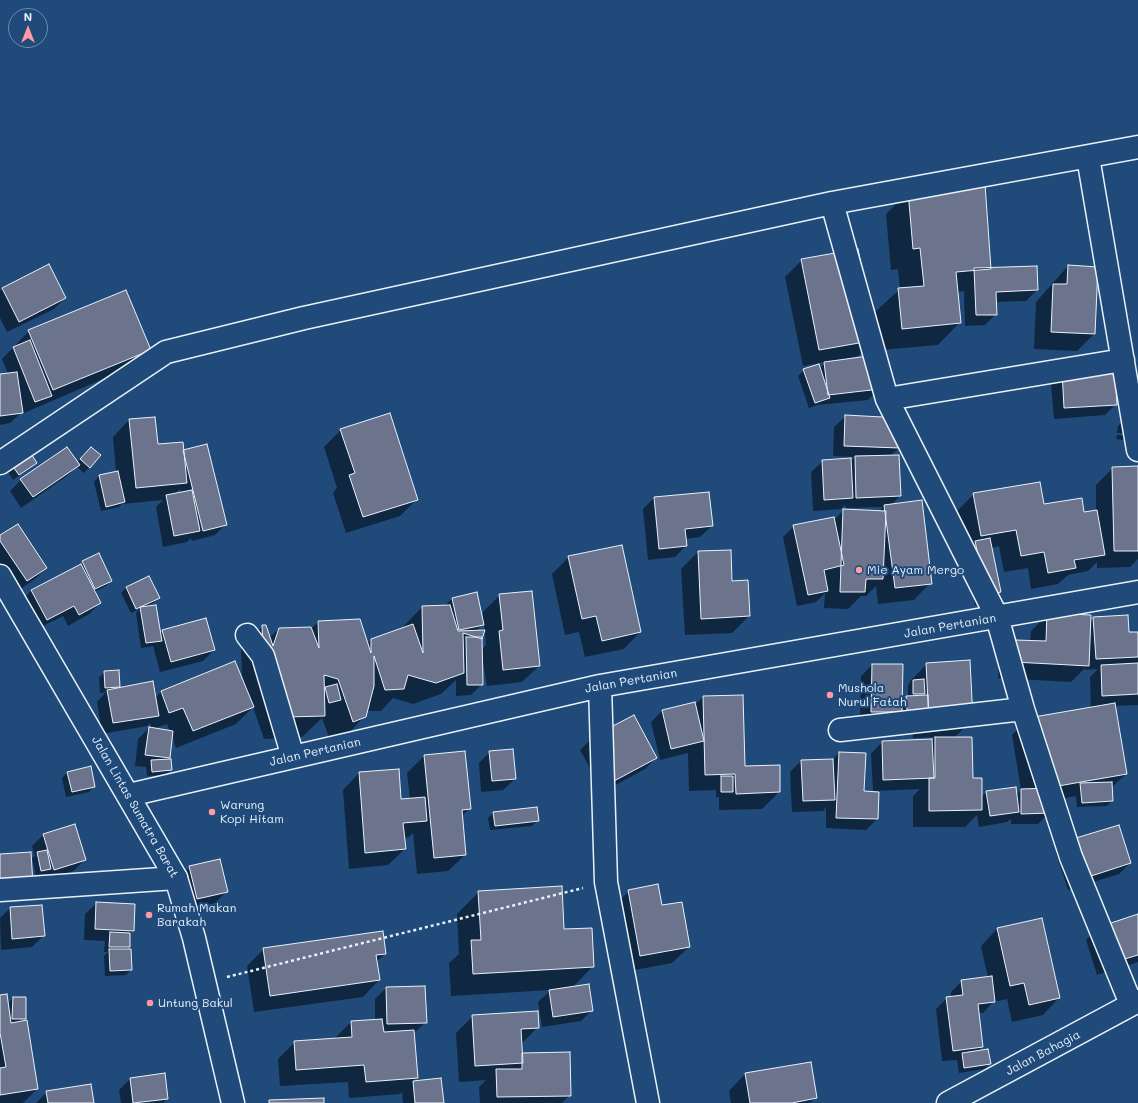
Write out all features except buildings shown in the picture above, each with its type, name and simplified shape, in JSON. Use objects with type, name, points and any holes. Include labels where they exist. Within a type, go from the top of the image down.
[{"type":"main road","points":[[0,463],[166,352],[304,318],[832,203],[1138,147]]},
{"type":"main road","points":[[1088,156],[1138,450]]},
{"type":"main road","points":[[832,203],[887,399],[997,618],[1023,709],[1071,856],[1134,1003]]},
{"type":"main road","points":[[887,399],[1123,360]]},
{"type":"main road","name":"Jalan Lintas Sumatra Barat","points":[[0,576],[176,878],[194,938],[233,1103]]},
{"type":"main road","name":"Jalan Pertanian","points":[[129,795],[600,686],[997,618],[1138,592]]},
{"type":"main road","points":[[247,635],[263,656],[293,757]]},
{"type":"main road","points":[[600,686],[606,882],[648,1103]]},
{"type":"main road","points":[[840,730],[1023,709]]},
{"type":"main road","points":[[0,890],[176,878]]},
{"type":"main road","name":"Jalan Bahagia","points":[[948,1103],[1054,1048],[1134,1003]]},
{"type":"path","points":[[204,983],[606,882]]},
{"type":"place","name":"Mie Ayam Mergo","points":[[859,570]]},
{"type":"place","name":"Mushola Nurul Fatah","points":[[830,695]]},
{"type":"place","name":"Warung Kopi Hitam","points":[[212,812]]},
{"type":"place","name":"Rumah Makan Barakah","points":[[149,915]]},
{"type":"place","name":"Untung Bakul","points":[[150,1003]]}]
